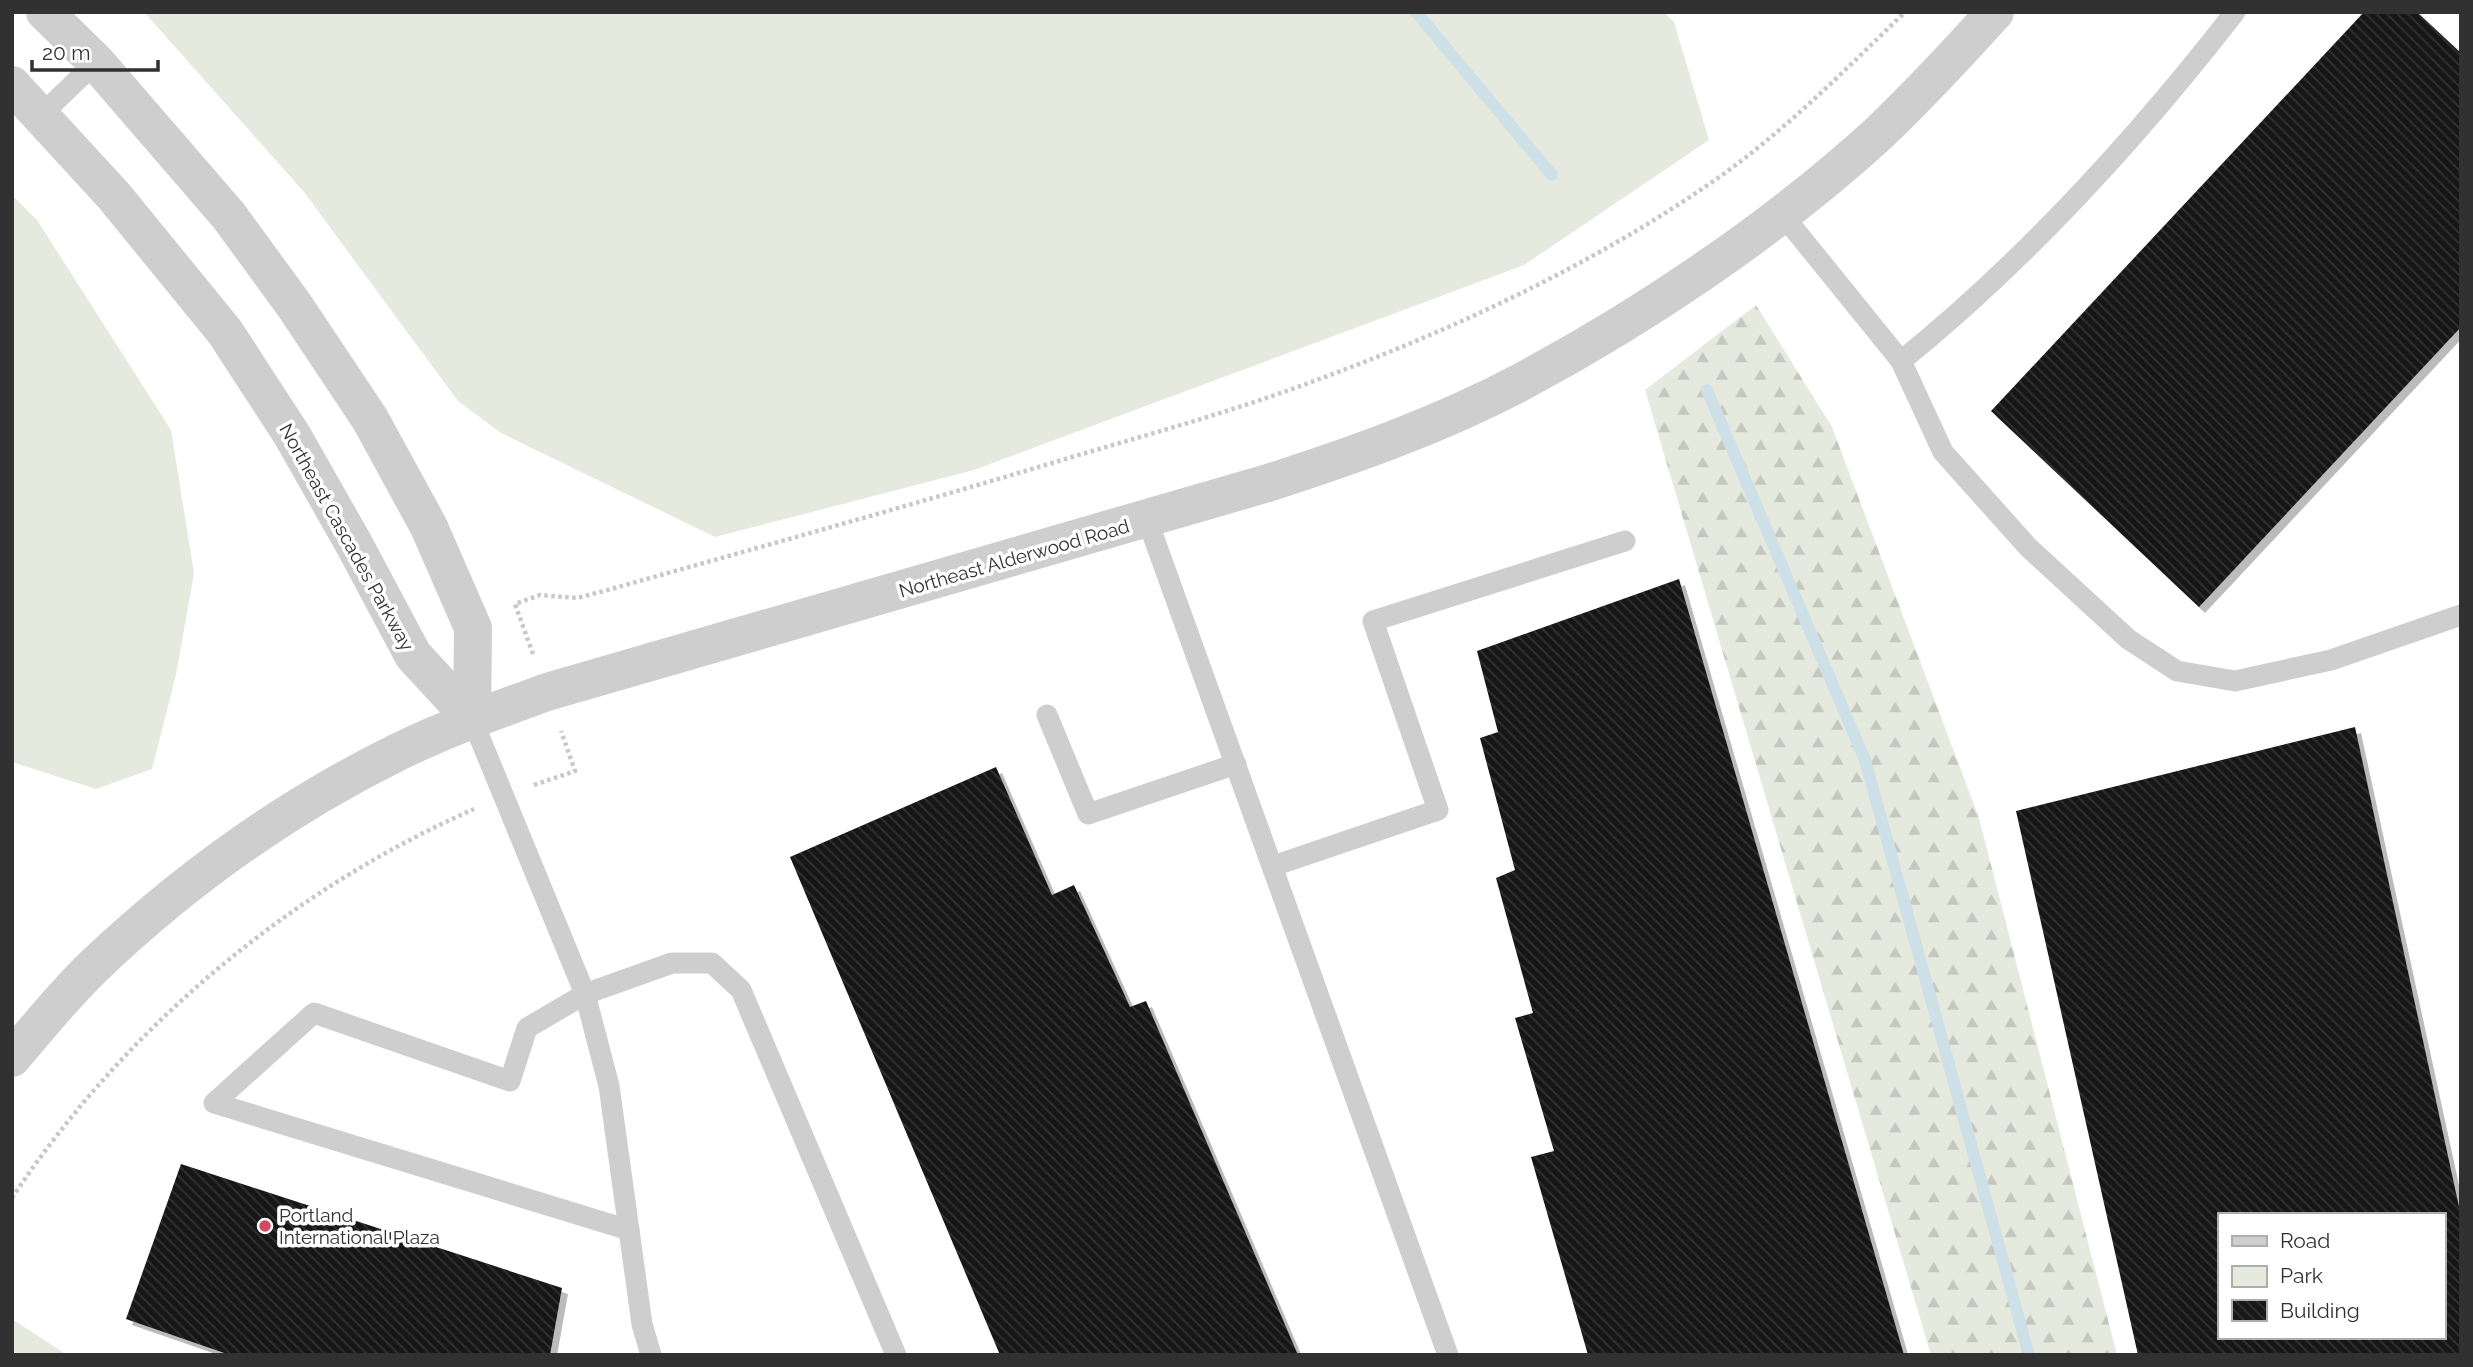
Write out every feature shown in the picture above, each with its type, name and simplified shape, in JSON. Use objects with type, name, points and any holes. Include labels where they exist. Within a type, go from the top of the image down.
[{"type":"street","points":[[45,12],[96,62],[229,216],[294,305],[370,419],[429,527],[473,628],[472,719]]},
{"type":"street","name":"Northeast Alderwood Road","points":[[12,1058],[92,968],[149,916],[207,870],[271,825],[400,751],[472,719],[547,692],[1147,519],[1353,455],[1440,420],[1522,381],[1622,323],[1706,269],[1782,214],[1877,134],[1995,12]]},
{"type":"street","name":"Northeast Cascades Parkway","points":[[12,85],[114,196],[225,332],[292,435],[413,655],[472,719]]},
{"type":"lane","points":[[1900,361],[2034,242],[2183,79],[2235,12]]},
{"type":"lane","points":[[41,115],[96,62]]},
{"type":"lane","points":[[1782,214],[1900,361],[1943,452],[2028,547],[2129,639],[2177,671],[2235,681],[2331,660],[2461,615]]},
{"type":"lane","points":[[1147,519],[1448,1355]]},
{"type":"lane","points":[[1273,866],[1438,810],[1373,621],[1625,541]]},
{"type":"lane","points":[[1047,715],[1088,814],[1236,764]]},
{"type":"lane","points":[[472,719],[585,994],[609,1086],[642,1324],[652,1355]]},
{"type":"lane","points":[[629,1230],[214,1102],[314,1013],[510,1081],[527,1028],[585,994],[672,963],[712,963],[741,990],[896,1355]]},
{"type":"path","points":[[515,604],[540,595],[577,598],[1008,477],[1290,390],[1452,324],[1555,275],[1630,234],[1716,179],[1825,91],[1905,12]]},
{"type":"path","points":[[12,1198],[44,1150],[115,1065],[216,970],[295,909],[358,868],[439,824],[504,795],[575,771]]},
{"type":"green space","points":[[144,12],[1664,12],[1674,22],[1709,140],[1524,265],[974,470],[715,537],[501,433],[458,401],[304,192]]},
{"type":"green space","points":[[12,195],[37,220],[171,430],[194,573],[176,675],[152,769],[96,789],[12,762]]},
{"type":"green space","points":[[1756,305],[1832,427],[1979,818],[2117,1355],[1931,1355],[1645,390]]},
{"type":"green space","points":[[12,1319],[67,1355],[12,1355]]},
{"type":"building","points":[[2364,12],[2417,12],[2461,53],[2461,327],[2199,607],[1991,411]]},
{"type":"building","points":[[1679,579],[1904,1355],[1588,1355],[1531,1157],[1554,1151],[1515,1018],[1533,1013],[1496,878],[1515,870],[1480,738],[1498,732],[1477,651]]},
{"type":"building","points":[[2355,727],[2461,1216],[2461,1355],[2138,1355],[2016,811]]},
{"type":"building","points":[[996,767],[1052,895],[1074,885],[1130,1007],[1146,1001],[1298,1355],[1000,1355],[790,857]]},
{"type":"building","name":"Portland International Plaza","points":[[181,1164],[562,1288],[550,1355],[230,1355],[126,1319]]},
{"type":"waterway","points":[[1416,12],[1552,175]]},
{"type":"waterway","points":[[1707,390],[1865,760],[2029,1355]]},
{"type":"place","name":"Portland International Plaza","points":[[265,1226]]}]
